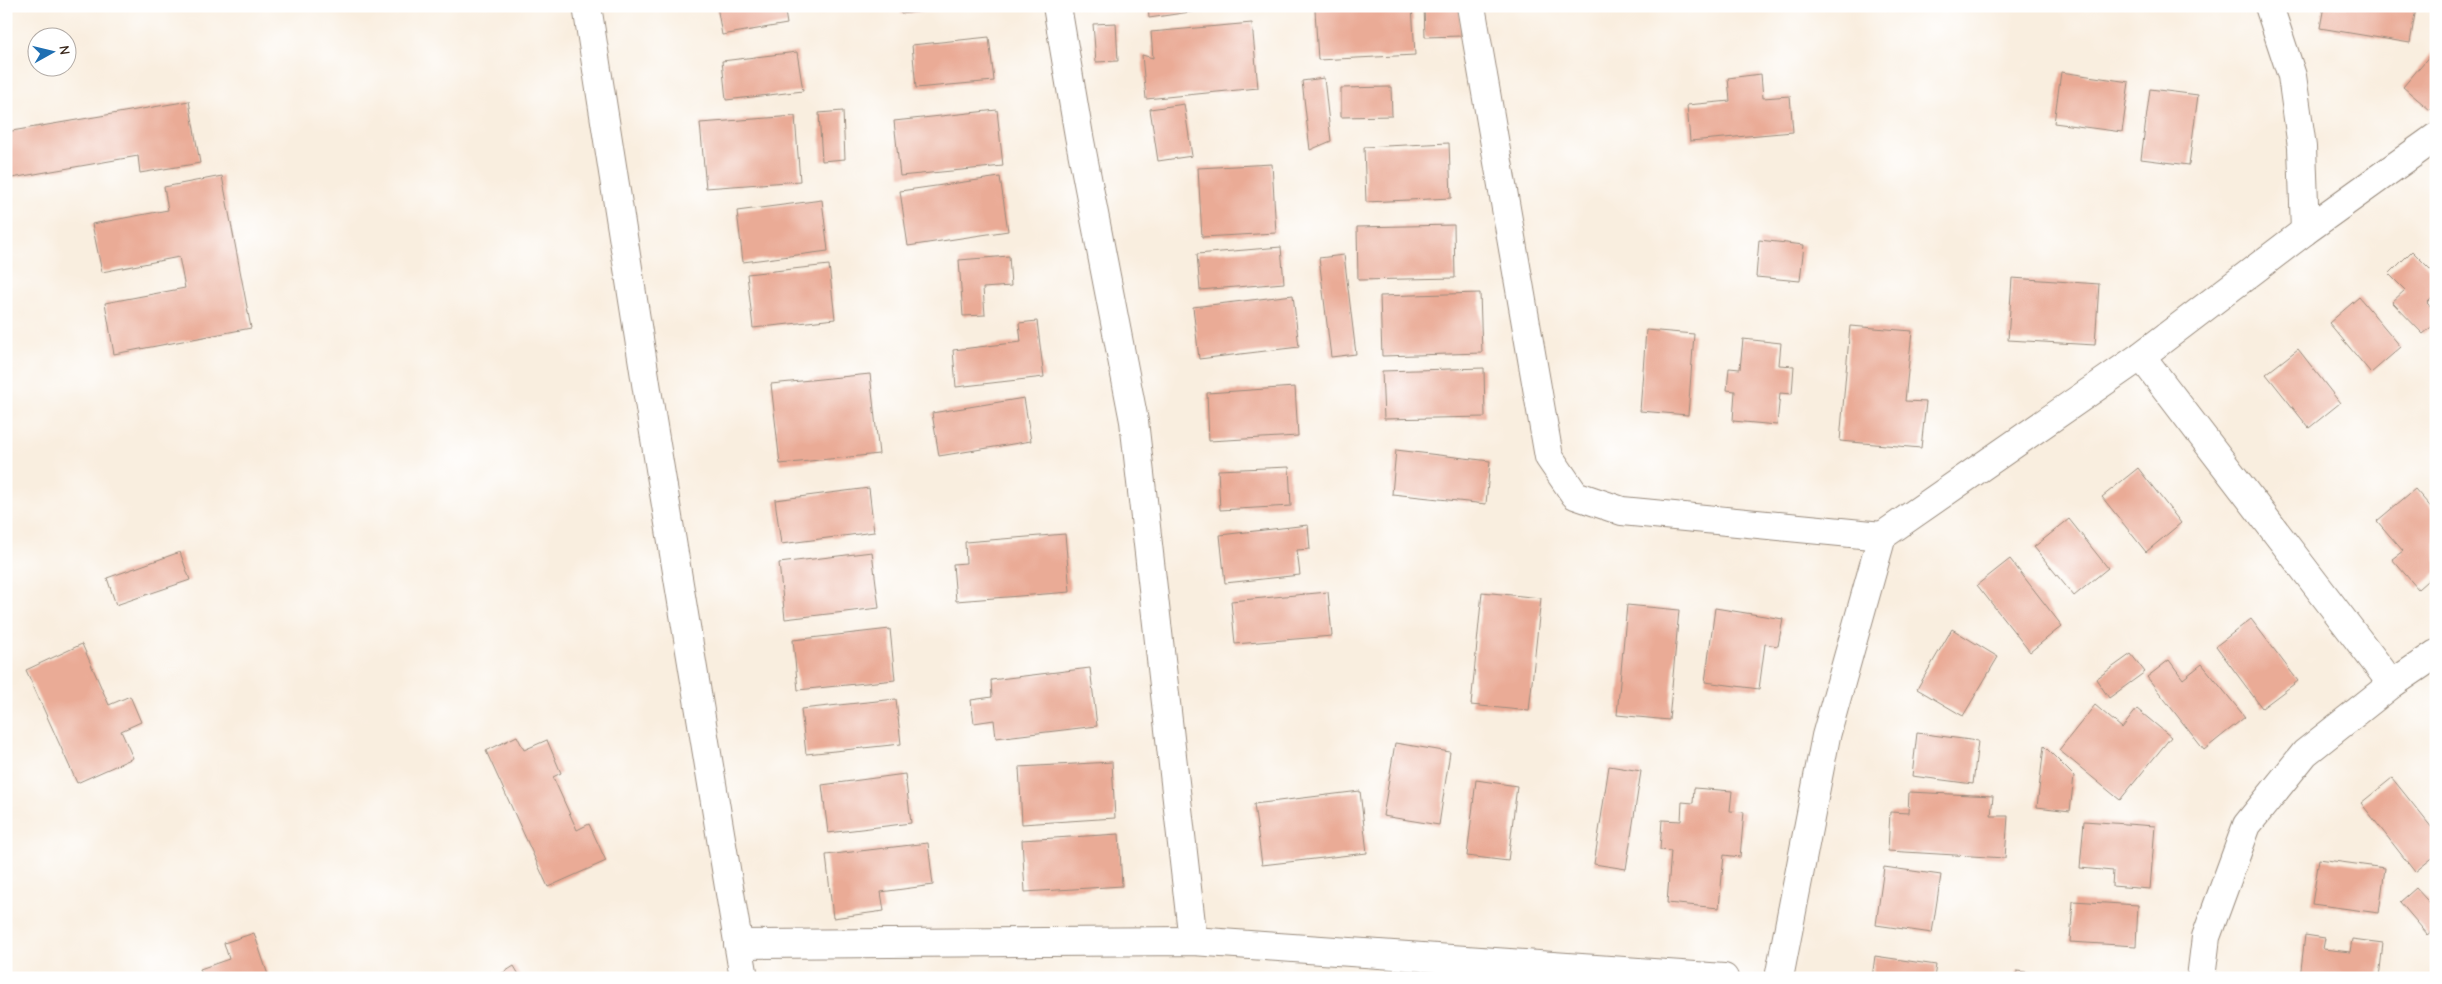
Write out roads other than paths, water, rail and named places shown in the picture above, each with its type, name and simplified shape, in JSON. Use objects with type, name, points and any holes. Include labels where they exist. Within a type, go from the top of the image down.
[{"type":"street","points":[[587,6],[649,406],[744,978]]},
{"type":"street","points":[[1057,6],[1079,136],[1134,421],[1193,940]]},
{"type":"street","points":[[1471,6],[1549,457],[1574,496],[1622,511],[1882,536]]},
{"type":"street","points":[[2269,6],[2292,76],[2302,147],[2305,230]]},
{"type":"street","points":[[1779,978],[1826,736],[1882,536],[2141,356],[2305,230],[2436,137]]},
{"type":"street","points":[[2141,356],[2392,684]]},
{"type":"street","points":[[2201,978],[2206,937],[2247,825],[2305,753],[2392,684],[2436,654]]},
{"type":"street","points":[[738,944],[1193,940],[1724,978]]}]
